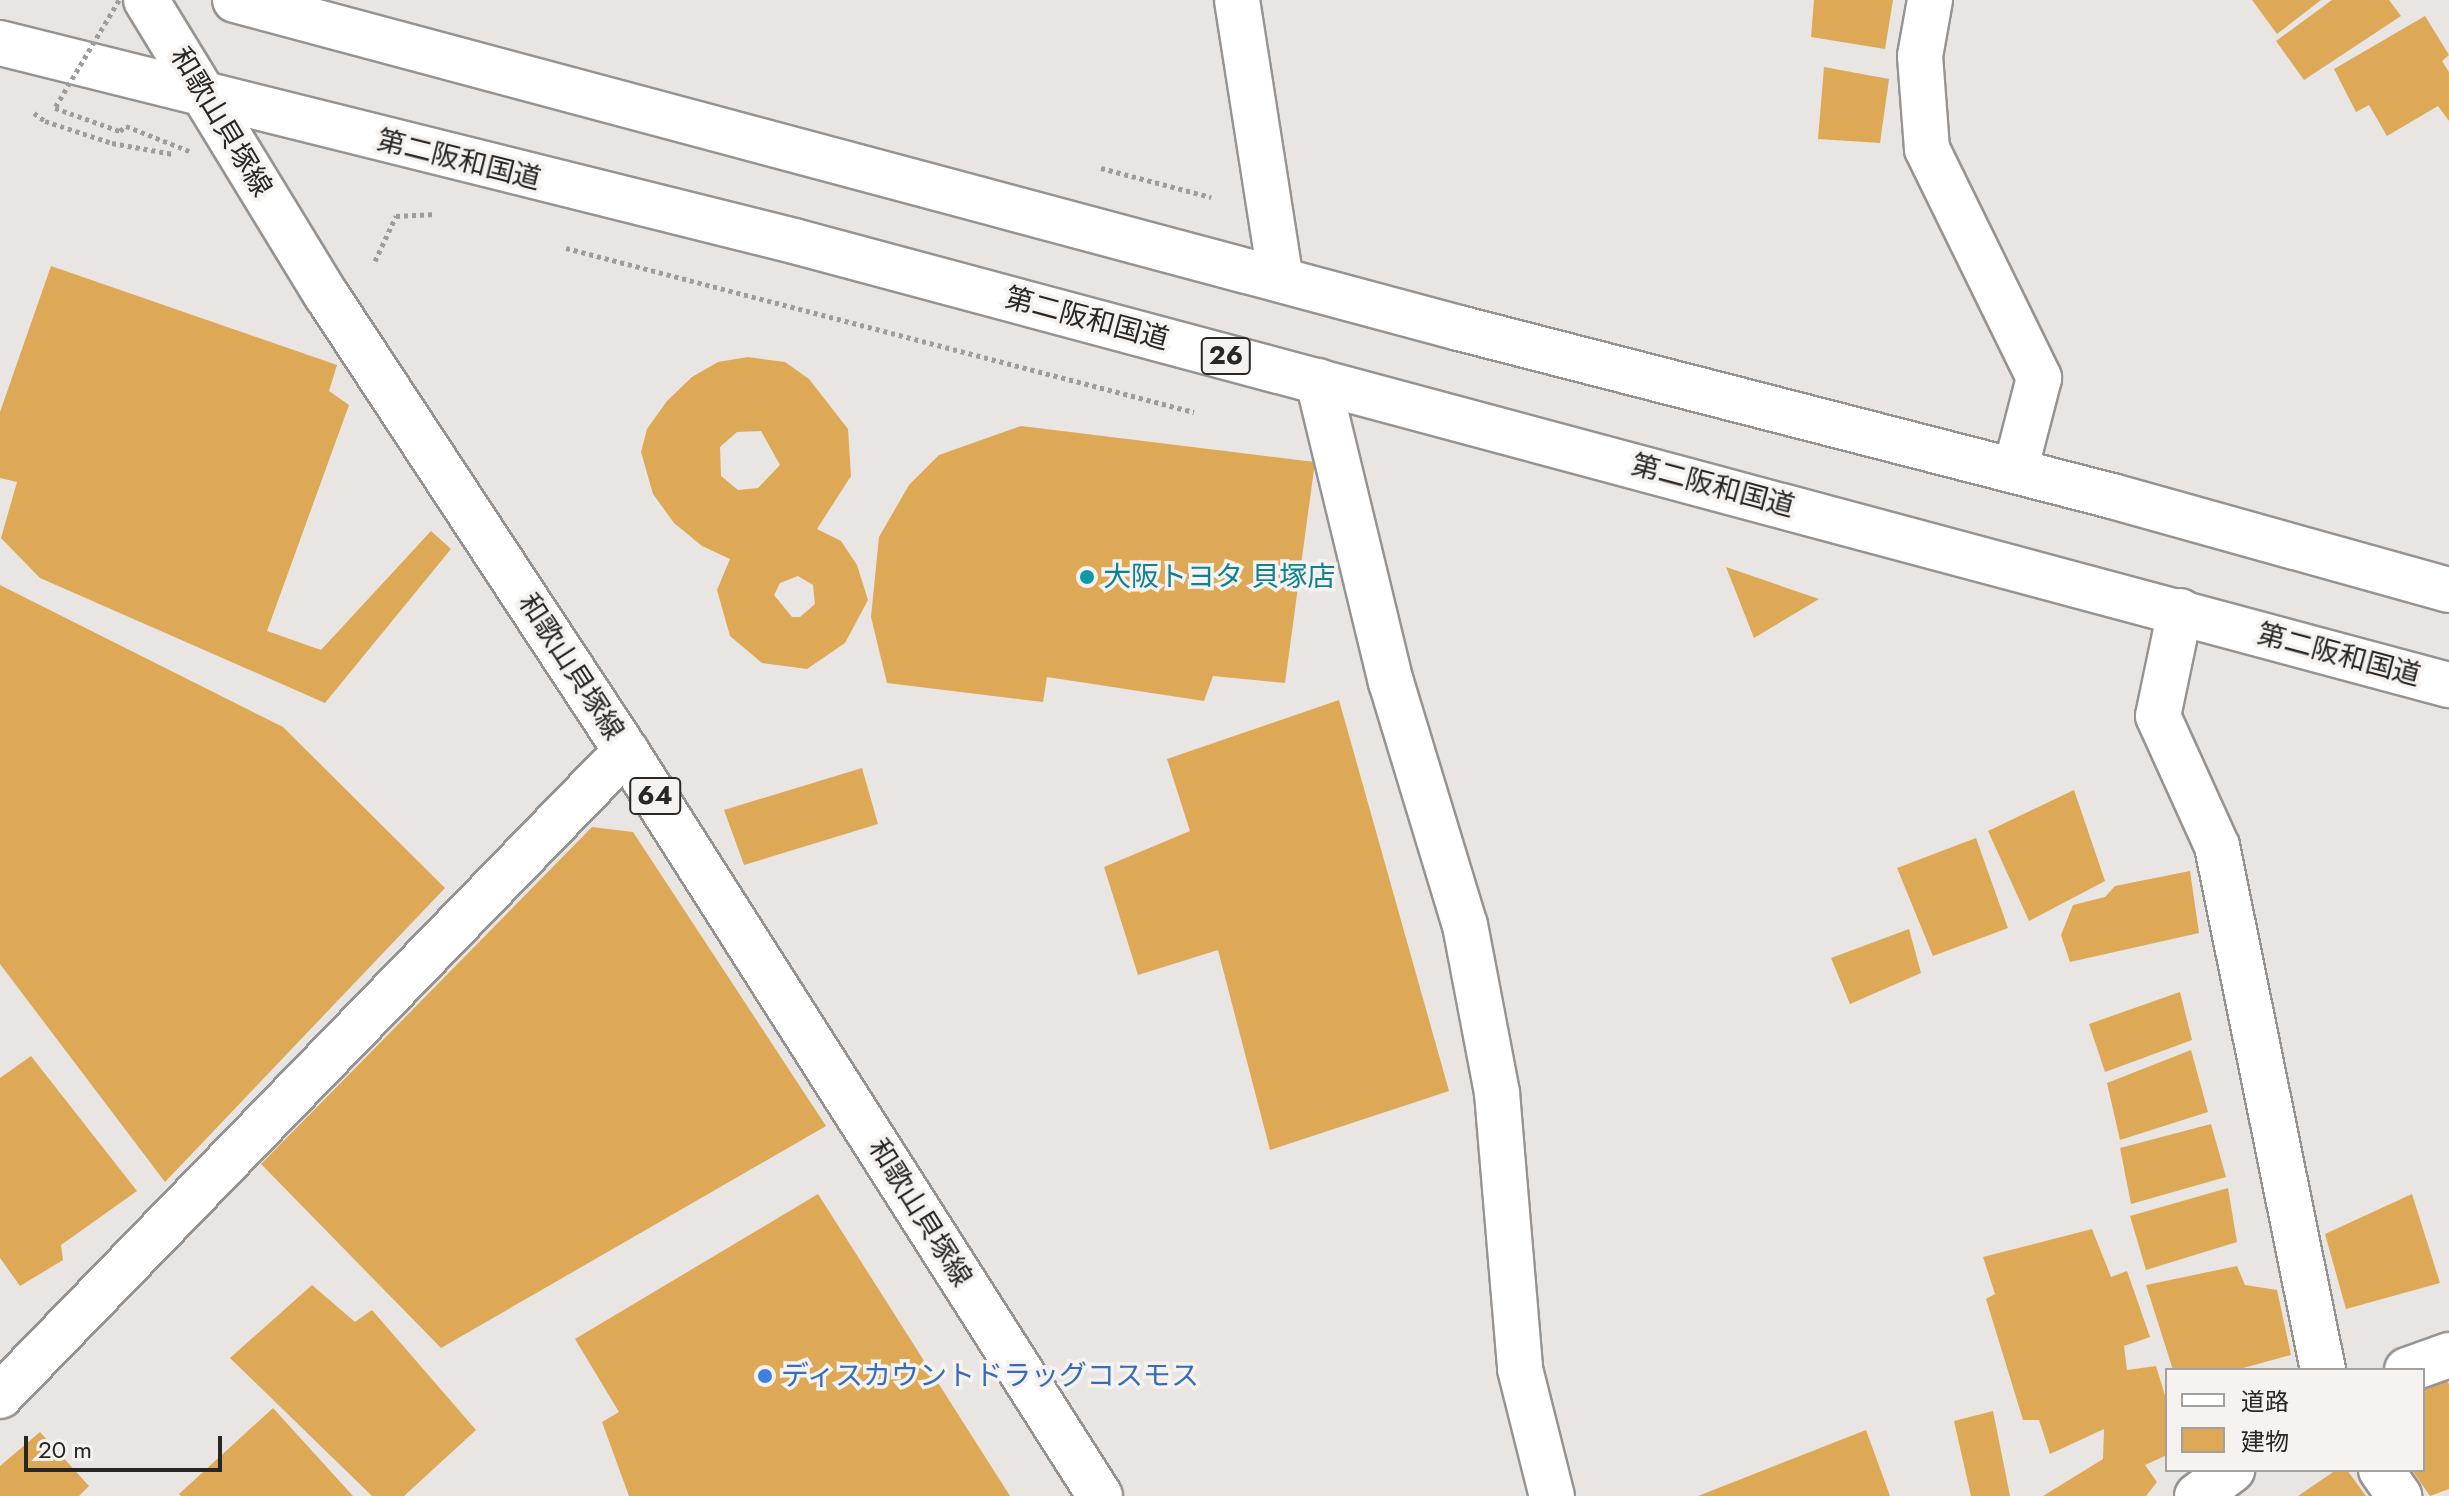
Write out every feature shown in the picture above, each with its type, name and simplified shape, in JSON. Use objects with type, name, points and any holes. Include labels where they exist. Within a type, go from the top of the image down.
[{"type":"main road","name":"和歌山貝塚線","points":[[146,0],[208,96],[327,296],[626,751],[1100,1496]]},
{"type":"main road","points":[[235,0],[1281,280],[2015,471],[2449,590]]},
{"type":"main road","points":[[1237,0],[1281,280]]},
{"type":"main road","points":[[1930,0],[1920,56],[1927,149],[2039,378],[2015,471]]},
{"type":"main road","name":"第二阪和国道","points":[[0,43],[794,241],[2449,685]]},
{"type":"main road","points":[[1318,381],[1391,682],[1465,925],[1497,1093],[1520,1369],[1552,1496]]},
{"type":"main road","points":[[2180,611],[2158,716],[2217,846],[2323,1368]]},
{"type":"main road","points":[[0,1396],[626,751]]},
{"type":"main road","points":[[2413,1368],[2449,1355]]},
{"type":"main road","points":[[2197,1496],[2229,1472]]},
{"type":"main road","points":[[2382,1472],[2399,1496]]},
{"type":"path","points":[[119,0],[55,108],[120,131],[126,126],[189,151],[195,157]]},
{"type":"path","points":[[29,108],[45,121],[112,143],[174,154],[185,161],[189,151]]},
{"type":"building","points":[[1814,0],[1893,0],[1885,49],[1811,37]]},
{"type":"building","points":[[2252,0],[2321,0],[2277,34]]},
{"type":"building","points":[[2332,0],[2389,0],[2401,16],[2304,80],[2276,41]]},
{"type":"building","points":[[2425,16],[2449,55],[2442,61],[2449,72],[2449,121],[2438,106],[2387,136],[2369,105],[2356,112],[2334,69]]},
{"type":"building","points":[[1824,67],[1889,79],[1880,143],[1818,139]]},
{"type":"building","points":[[51,266],[337,365],[329,391],[349,405],[267,631],[321,650],[431,531],[451,549],[325,703],[40,578],[1,538],[17,482],[0,478],[0,412]]},
{"type":"building","points":[[748,357],[785,362],[809,379],[848,429],[851,476],[817,529],[841,541],[857,565],[868,600],[845,643],[807,669],[762,663],[730,636],[717,590],[730,559],[702,546],[674,523],[653,494],[641,452],[647,429],[667,401],[692,377],[718,362]],"holes":[[[761,431],[780,465],[758,488],[738,490],[721,476],[720,447],[737,432]],[[798,576],[813,585],[815,604],[800,617],[792,617],[774,595],[780,583]]]},
{"type":"building","name":"大阪トヨタ 貝塚店","points":[[1021,426],[1315,462],[1285,683],[1213,676],[1204,701],[1047,677],[1043,702],[887,683],[871,617],[879,537],[909,485],[939,455]]},
{"type":"building","points":[[1726,567],[1819,599],[1754,638]]},
{"type":"building","points":[[0,585],[283,727],[445,888],[165,1182],[0,964]]},
{"type":"building","points":[[1339,700],[1449,1091],[1270,1150],[1218,950],[1138,975],[1104,867],[1190,831],[1167,759]]},
{"type":"building","points":[[862,768],[878,824],[744,865],[724,810]]},
{"type":"building","points":[[2074,790],[2105,881],[2029,921],[1988,831]]},
{"type":"building","points":[[592,827],[633,832],[826,1126],[441,1348],[261,1164]]},
{"type":"building","points":[[1976,838],[2008,928],[1933,956],[1897,868]]},
{"type":"building","points":[[2190,871],[2199,933],[2070,962],[2061,935],[2073,905],[2105,897],[2115,886]]},
{"type":"building","points":[[1909,929],[1921,973],[1850,1004],[1831,958]]},
{"type":"building","points":[[2180,992],[2192,1040],[2105,1072],[2089,1024]]},
{"type":"building","points":[[2191,1050],[2208,1112],[2120,1140],[2107,1083]]},
{"type":"building","points":[[31,1056],[137,1191],[61,1245],[63,1260],[20,1286],[0,1258],[0,1078]]},
{"type":"building","points":[[2211,1124],[2226,1177],[2131,1204],[2120,1148]]},
{"type":"building","points":[[2228,1188],[2237,1242],[2146,1270],[2130,1216]]},
{"type":"building","name":"ディスカウントドラッグコスモス","points":[[818,1194],[1010,1496],[629,1496],[602,1422],[619,1412],[575,1339]]},
{"type":"building","points":[[2412,1194],[2440,1283],[2346,1309],[2325,1234]]},
{"type":"building","points":[[2092,1229],[2111,1277],[2127,1271],[2150,1337],[2124,1346],[2127,1370],[2156,1366],[2165,1395],[2165,1456],[2145,1465],[2157,1482],[2146,1496],[2043,1496],[2103,1459],[2104,1429],[2050,1454],[2039,1420],[2023,1420],[1986,1299],[1995,1294],[1983,1257]]},
{"type":"building","points":[[2237,1266],[2245,1285],[2277,1290],[2291,1355],[2243,1368],[2172,1368],[2146,1285]]},
{"type":"building","points":[[312,1285],[355,1322],[372,1310],[476,1430],[404,1496],[372,1496],[230,1358]]},
{"type":"building","points":[[2441,1373],[2449,1384],[2449,1489],[2430,1496],[2413,1472],[2425,1472],[2425,1385]]},
{"type":"building","points":[[273,1408],[353,1496],[179,1494]]},
{"type":"building","points":[[1993,1411],[2010,1496],[1971,1496],[1954,1421]]},
{"type":"building","points":[[1866,1430],[1890,1496],[1698,1496]]},
{"type":"building","points":[[40,1432],[89,1486],[79,1496],[0,1496],[0,1466]]},
{"type":"building","points":[[2333,1472],[2348,1472],[2366,1496],[2298,1496]]},
{"type":"place","name":"大阪トヨタ 貝塚店","points":[[1087,577]]},
{"type":"place","name":"ディスカウントドラッグコスモス","points":[[765,1376]]}]
